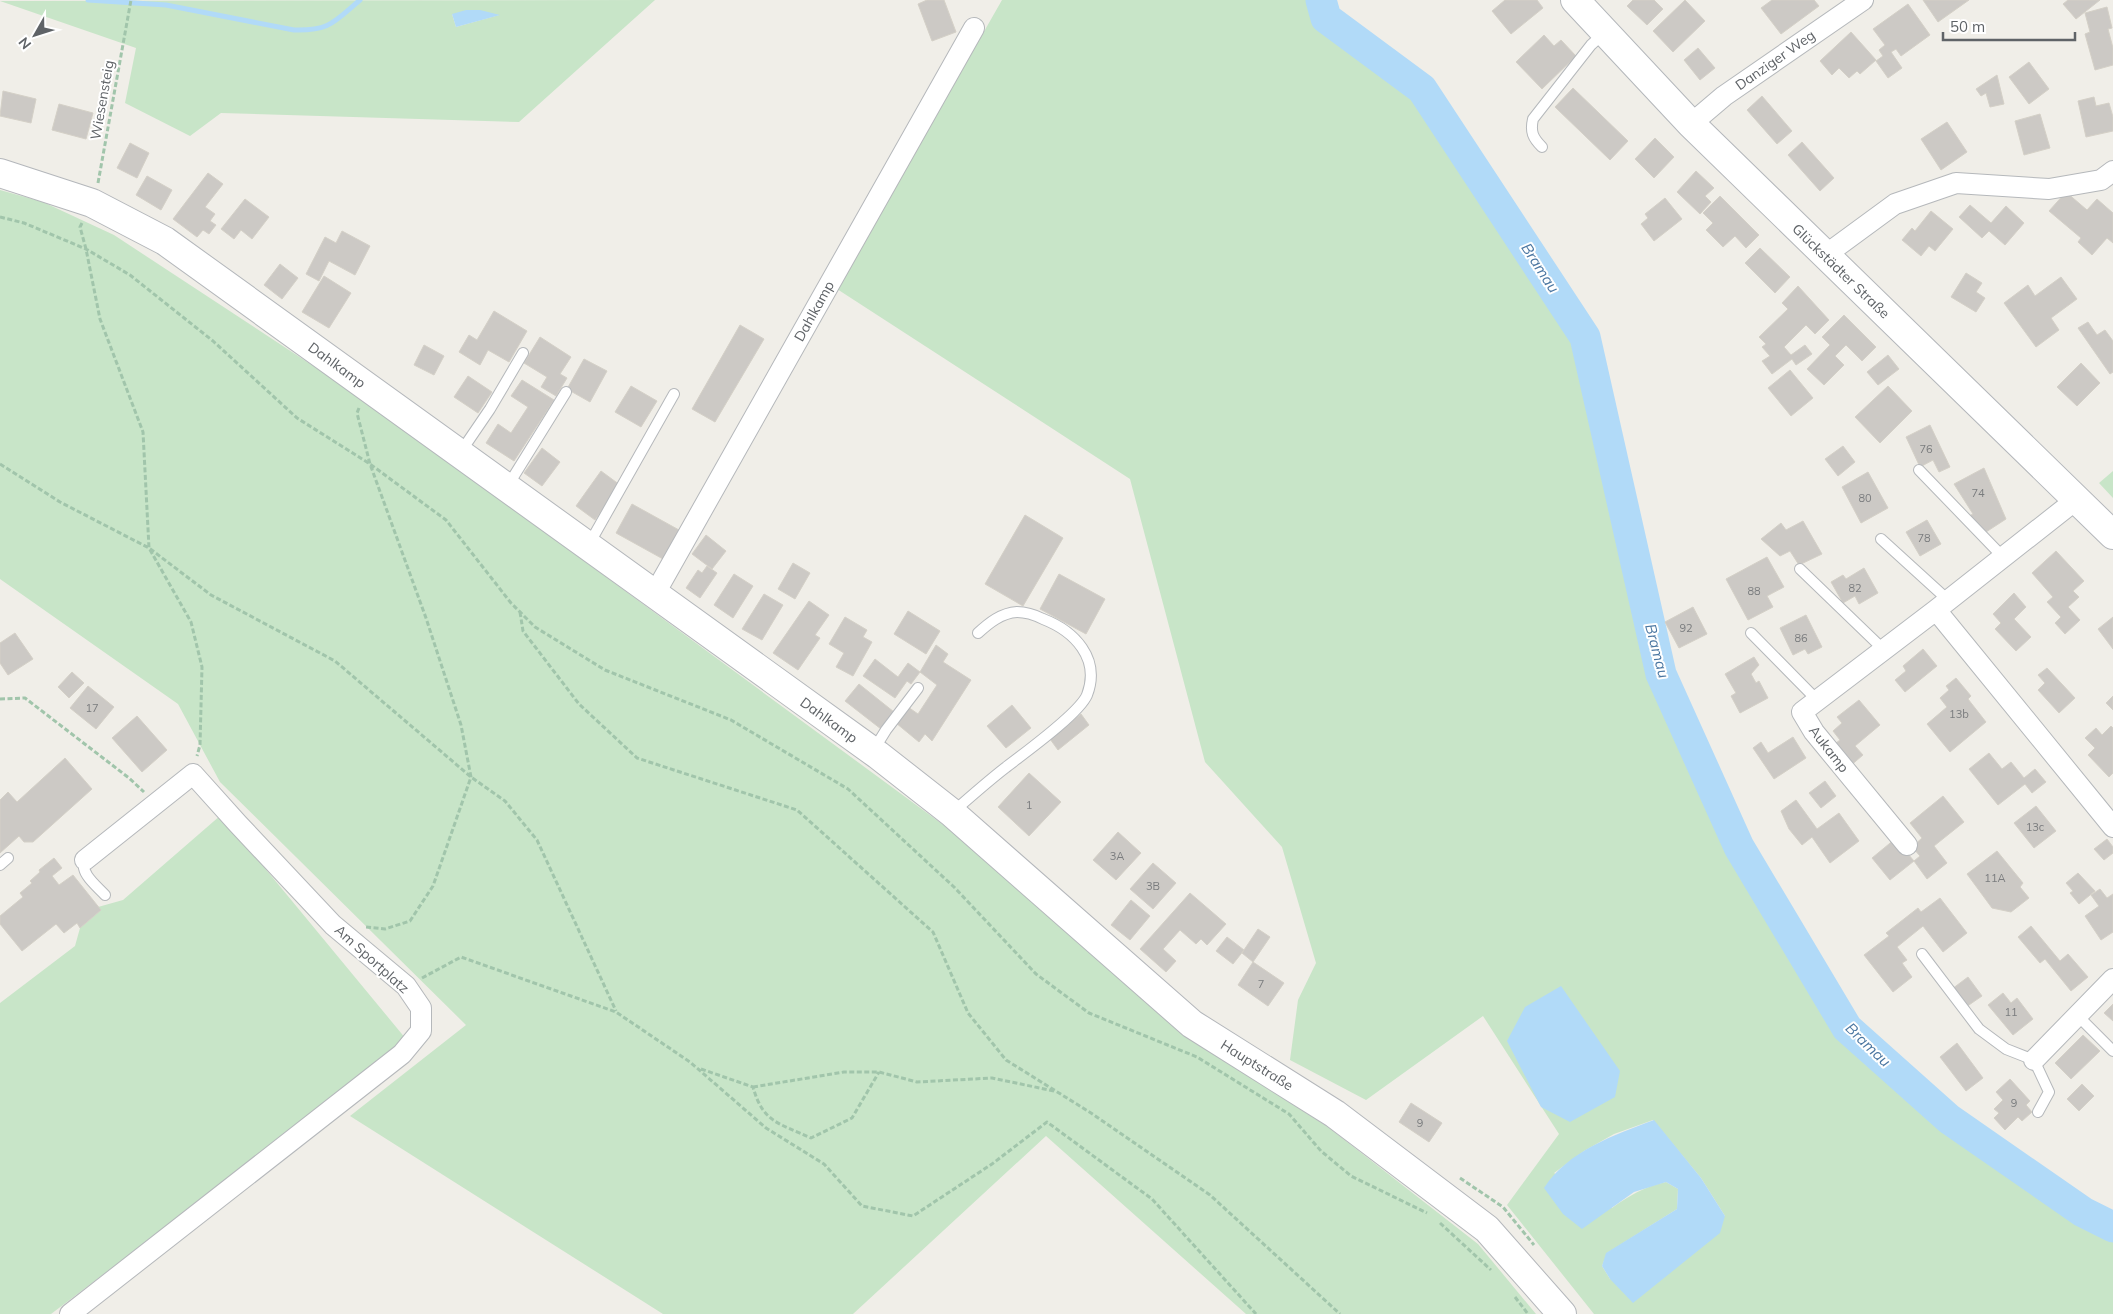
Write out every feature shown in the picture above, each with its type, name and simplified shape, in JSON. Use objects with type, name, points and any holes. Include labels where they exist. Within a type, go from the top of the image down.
[{"type":"street","name":"Glückstädter Straße","points":[[1575,0],[1691,124],[1824,256],[2113,535]]},
{"type":"street","name":"Danziger Weg","points":[[1691,124],[1724,96],[1863,0]]},
{"type":"street","name":"Dahlkamp","points":[[654,595],[974,28]]},
{"type":"street","points":[[1824,256],[1895,204],[1956,183],[2049,188],[2102,180],[2113,171]]},
{"type":"street","name":"Dahlkamp","points":[[0,173],[92,203],[165,242],[873,752],[952,813]]},
{"type":"street","name":"Aukamp","points":[[1907,845],[1814,732],[1802,712],[2077,499]]},
{"type":"street","points":[[1942,605],[2113,826]]},
{"type":"street","points":[[85,860],[155,802],[193,774]]},
{"type":"street","name":"Am Sportplatz","points":[[70,1314],[402,1054],[421,1031],[421,1008],[406,986],[334,925],[193,774]]},
{"type":"street","name":"Hauptstraße","points":[[952,813],[1192,1024],[1335,1114],[1487,1229],[1562,1314]]},
{"type":"street","points":[[2034,1060],[2113,979]]},
{"type":"lane","points":[[1542,148],[1533,138],[1531,128],[1533,119],[1591,45],[1604,32]]},
{"type":"lane","points":[[460,454],[490,409],[523,353]]},
{"type":"lane","points":[[507,488],[566,392]]},
{"type":"lane","points":[[588,547],[674,394]]},
{"type":"lane","points":[[1919,470],[2003,557]]},
{"type":"lane","points":[[1881,539],[1942,605]]},
{"type":"lane","points":[[1800,569],[1884,650]]},
{"type":"lane","points":[[952,813],[1004,768],[1039,742],[1077,708],[1086,696],[1090,683],[1087,658],[1077,640],[1064,628],[1033,615],[1017,612],[991,621],[978,633]]},
{"type":"lane","points":[[1751,633],[1818,701]]},
{"type":"lane","points":[[873,752],[886,730],[918,688]]},
{"type":"lane","points":[[85,860],[83,864],[84,871],[105,895]]},
{"type":"lane","points":[[1922,954],[1979,1029],[2006,1050],[2034,1060],[2049,1092],[2038,1112]]},
{"type":"lane","points":[[2078,1016],[2113,1051]]},
{"type":"path","name":"Wiesensteig","points":[[92,203],[97,187],[131,0]]},
{"type":"path","points":[[0,217],[24,223],[86,249],[130,275],[213,341],[297,418],[370,464],[446,520],[535,628],[605,670],[731,720],[848,789],[954,887],[1036,974],[1089,1013],[1197,1057],[1289,1114],[1321,1151],[1351,1176],[1430,1215]]},
{"type":"path","points":[[86,249],[100,319],[142,432],[149,548],[190,622],[202,667],[200,745],[193,774]]},
{"type":"path","points":[[334,925],[385,929],[410,921],[433,886],[471,777],[461,725],[426,618],[370,464],[357,413],[365,385]]},
{"type":"path","points":[[0,464],[60,502],[149,548],[211,595],[334,661],[471,777],[505,801],[538,840],[616,1012]]},
{"type":"path","points":[[520,612],[523,631],[579,704],[637,758],[798,810],[933,932],[968,1013],[1006,1060],[1091,1113],[1210,1195],[1340,1314]]},
{"type":"path","points":[[0,698],[24,698],[129,778],[155,802]]},
{"type":"path","points":[[406,986],[461,956],[616,1012],[698,1068],[766,1128],[824,1164],[862,1206],[913,1216],[992,1164],[1047,1122],[1152,1199],[1256,1314]]},
{"type":"path","points":[[698,1068],[753,1086],[844,1072],[879,1072],[917,1082],[992,1078],[1057,1092]]},
{"type":"path","points":[[753,1086],[757,1102],[769,1118],[811,1138],[852,1118],[879,1072]]},
{"type":"path","points":[[1437,1221],[1495,1273]]},
{"type":"path","points":[[1512,1293],[1528,1314]]},
{"type":"green space","points":[[655,0],[519,122],[221,113],[190,136],[125,103],[136,48],[0,1]],"holes":[[[452,14],[499,15],[456,27]]]},
{"type":"green space","points":[[1002,0],[1310,0],[1324,20],[1420,92],[1582,339],[1655,675],[1732,849],[1845,1031],[1947,1122],[2081,1216],[2113,1231],[2113,1314],[1594,1314],[1507,1205],[1559,1134],[1483,1016],[1366,1100],[1290,1060],[1298,1000],[1316,963],[1282,847],[1205,762],[1130,479],[837,289]],"holes":[[[1653,1120],[1701,1178],[1725,1216],[1610,1279],[1602,1266],[1607,1253],[1677,1209],[1678,1189],[1666,1182],[1651,1186],[1612,1208],[1554,1173],[1584,1151],[1614,1134]]]},
{"type":"green space","points":[[0,190],[43,202],[114,235],[368,402],[972,846],[1182,1034],[1328,1127],[1478,1244],[1536,1314],[1246,1314],[1046,1136],[853,1314],[663,1314],[350,1116],[466,1025],[220,782],[178,704],[0,579]]},
{"type":"green space","points":[[2113,471],[2113,498],[2099,483]]},
{"type":"green space","points":[[221,815],[406,1039],[249,1164],[51,1314],[0,1314],[0,1003],[75,946],[80,928],[101,910],[98,907],[123,900]]},
{"type":"water","points":[[466,10],[480,10],[500,15],[456,27],[452,14]]},
{"type":"water","points":[[1561,986],[1620,1071],[1615,1097],[1570,1122],[1541,1107],[1507,1041],[1525,1007]]},
{"type":"water","points":[[1654,1120],[1701,1178],[1725,1216],[1720,1233],[1633,1303],[1610,1279],[1602,1266],[1606,1253],[1677,1209],[1678,1189],[1666,1182],[1634,1192],[1582,1229],[1563,1214],[1544,1188],[1554,1175],[1579,1154],[1608,1138]]},
{"type":"building","points":[[927,0],[944,0],[956,32],[932,41],[918,4]]},
{"type":"building","points":[[1505,0],[1537,0],[1543,8],[1511,34],[1492,11]]},
{"type":"building","points":[[1633,0],[1654,0],[1663,9],[1647,25],[1627,6]]},
{"type":"building","points":[[1685,0],[1705,21],[1673,52],[1653,31]]},
{"type":"building","points":[[1772,0],[1814,0],[1819,6],[1781,34],[1761,8]]},
{"type":"building","points":[[1923,0],[1969,0],[1938,22]]},
{"type":"building","points":[[2068,0],[2100,0],[2076,19],[2063,4]]},
{"type":"building","points":[[1908,4],[1930,35],[1901,56],[1896,49],[1891,52],[1902,68],[1888,78],[1876,61],[1883,56],[1879,50],[1885,45],[1873,29]]},
{"type":"building","points":[[2107,7],[2112,28],[2108,29],[2113,48],[2113,65],[2095,70],[2085,34],[2090,32],[2085,13]]},
{"type":"building","points":[[1851,32],[1876,60],[1860,74],[1857,71],[1849,78],[1839,68],[1832,75],[1820,61]]},
{"type":"building","points":[[1544,35],[1554,46],[1561,40],[1576,56],[1542,89],[1516,62]]},
{"type":"building","points":[[1698,48],[1715,68],[1700,80],[1684,60]]},
{"type":"building","points":[[2029,62],[2049,89],[2029,104],[2009,77]]},
{"type":"building","points":[[1997,75],[2004,104],[1990,107],[1986,93],[1981,96],[1976,89]]},
{"type":"building","points":[[1573,88],[1628,141],[1610,160],[1555,107]]},
{"type":"building","points":[[3,91],[36,99],[31,123],[0,116]]},
{"type":"building","points":[[1762,96],[1792,131],[1777,144],[1747,110]]},
{"type":"building","points":[[2094,97],[2096,106],[2109,103],[2113,117],[2113,131],[2086,137],[2078,101]]},
{"type":"building","points":[[59,104],[93,113],[86,139],[52,130]]},
{"type":"building","points":[[2040,114],[2050,148],[2024,155],[2015,121]]},
{"type":"building","points":[[1947,122],[1967,152],[1941,170],[1921,139]]},
{"type":"building","points":[[1655,138],[1674,157],[1654,178],[1635,159]]},
{"type":"building","points":[[1802,142],[1834,178],[1820,191],[1788,155]]},
{"type":"building","points":[[130,143],[149,153],[137,178],[117,168]]},
{"type":"building","points":[[1696,171],[1714,188],[1705,196],[1711,202],[1700,214],[1677,192]]},
{"type":"building","points":[[208,173],[223,184],[205,207],[215,214],[210,221],[216,225],[209,234],[203,230],[197,237],[173,219]]},
{"type":"building","points":[[147,176],[172,190],[161,210],[136,195]]},
{"type":"building","points":[[2066,192],[2087,210],[2097,199],[2113,213],[2113,243],[2107,238],[2092,255],[2078,242],[2081,238],[2049,211]]},
{"type":"building","points":[[1720,196],[1759,235],[1746,248],[1735,236],[1723,247],[1706,230],[1713,223],[1703,213]]},
{"type":"building","points":[[1665,198],[1682,219],[1654,241],[1641,224],[1648,218],[1645,214]]},
{"type":"building","points":[[245,199],[269,217],[252,239],[241,230],[234,239],[221,229]]},
{"type":"building","points":[[1970,205],[1991,223],[2006,206],[2024,223],[2005,245],[1989,231],[1982,238],[1959,217]]},
{"type":"building","points":[[1931,211],[1953,229],[1935,251],[1929,246],[1921,256],[1902,240],[1912,228],[1915,231]]},
{"type":"building","points":[[342,231],[370,246],[355,275],[329,261],[319,281],[306,274],[325,237],[336,243]]},
{"type":"building","points":[[1760,248],[1790,277],[1775,293],[1745,263]]},
{"type":"building","points":[[280,264],[298,278],[282,299],[264,285]]},
{"type":"building","points":[[1966,273],[1982,283],[1976,292],[1985,298],[1976,312],[1951,297]]},
{"type":"building","points":[[324,276],[351,293],[329,328],[302,312]]},
{"type":"building","points":[[2061,277],[2077,299],[2051,318],[2059,330],[2036,347],[2004,303],[2028,285],[2035,296]]},
{"type":"building","points":[[1798,286],[1829,320],[1815,334],[1806,325],[1784,347],[1791,355],[1805,345],[1812,354],[1796,365],[1792,359],[1772,374],[1762,361],[1770,356],[1762,347],[1766,344],[1759,337],[1788,309],[1782,303]]},
{"type":"building","points":[[494,311],[527,331],[509,362],[488,350],[480,365],[459,352],[469,335],[477,340]]},
{"type":"building","points":[[1844,315],[1876,347],[1862,361],[1846,345],[1835,356],[1844,365],[1824,385],[1807,369],[1830,345],[1822,337]]},
{"type":"building","points":[[2088,322],[2097,335],[2105,330],[2113,341],[2113,372],[2110,374],[2078,328]]},
{"type":"building","points":[[740,325],[764,339],[715,422],[692,409]]},
{"type":"building","points":[[540,337],[571,357],[560,374],[567,378],[556,396],[541,387],[547,377],[524,363]]},
{"type":"building","points":[[424,345],[444,356],[434,375],[414,365]]},
{"type":"building","points":[[1888,355],[1899,369],[1878,385],[1867,372]]},
{"type":"building","points":[[584,359],[607,371],[590,402],[567,389]]},
{"type":"building","points":[[2081,363],[2100,383],[2077,406],[2057,387]]},
{"type":"building","points":[[1790,370],[1813,398],[1791,416],[1768,388]]},
{"type":"building","points":[[468,376],[492,392],[478,413],[454,397]]},
{"type":"building","points":[[522,380],[554,400],[514,461],[486,443],[498,424],[511,433],[528,407],[511,396]]},
{"type":"building","points":[[631,386],[657,401],[641,427],[615,412]]},
{"type":"building","points":[[1888,386],[1912,411],[1880,443],[1855,417]]},
{"type":"building","points":[[1930,425],[1950,467],[1939,472],[1933,460],[1920,467],[1906,437]]},
{"type":"building","points":[[1843,446],[1855,462],[1838,476],[1825,459]]},
{"type":"building","points":[[542,448],[560,462],[542,486],[524,473]]},
{"type":"building","points":[[1984,468],[2006,519],[1986,532],[1969,516],[1973,514],[1954,484]]},
{"type":"building","points":[[601,471],[620,485],[595,520],[576,506]]},
{"type":"building","points":[[1868,472],[1888,508],[1861,523],[1842,487]]},
{"type":"building","points":[[632,504],[679,530],[663,559],[616,533]]},
{"type":"building","points":[[1025,515],[1063,538],[1023,606],[985,584]]},
{"type":"building","points":[[1927,520],[1941,544],[1920,556],[1906,532]]},
{"type":"building","points":[[1803,521],[1822,554],[1799,565],[1790,551],[1780,556],[1761,539],[1781,523],[1786,530]]},
{"type":"building","points":[[706,535],[726,551],[712,569],[692,554]]},
{"type":"building","points":[[2056,551],[2084,581],[2073,591],[2079,597],[2068,607],[2080,620],[2065,634],[2055,623],[2061,617],[2047,602],[2053,597],[2032,573]]},
{"type":"building","points":[[1767,557],[1784,587],[1767,596],[1773,607],[1748,620],[1726,579]]},
{"type":"building","points":[[793,563],[810,573],[795,599],[778,589]]},
{"type":"building","points":[[707,566],[717,573],[700,598],[686,588],[698,570],[702,573]]},
{"type":"building","points":[[1864,568],[1878,593],[1859,604],[1855,596],[1843,603],[1831,582],[1843,575],[1846,579]]},
{"type":"building","points":[[734,574],[753,586],[733,618],[714,605]]},
{"type":"building","points":[[1059,574],[1105,599],[1086,634],[1040,609]]},
{"type":"building","points":[[2014,593],[2026,607],[2014,619],[2031,637],[2016,651],[1995,629],[2001,623],[1993,614]]},
{"type":"building","points":[[764,594],[783,605],[762,640],[742,629]]},
{"type":"building","points":[[809,601],[829,615],[815,635],[820,638],[798,670],[773,653]]},
{"type":"building","points":[[1693,607],[1707,634],[1679,648],[1665,622]]},
{"type":"building","points":[[908,611],[940,631],[926,654],[894,634]]},
{"type":"building","points":[[1806,615],[1822,647],[1808,654],[1805,649],[1793,655],[1780,628]]},
{"type":"building","points":[[845,617],[867,630],[863,637],[872,642],[853,676],[836,667],[844,653],[829,644]]},
{"type":"building","points":[[2113,617],[2113,649],[2098,629]]},
{"type":"building","points":[[15,633],[33,659],[8,675],[0,663],[0,643]]},
{"type":"building","points":[[936,645],[948,654],[943,662],[971,680],[932,741],[925,734],[919,742],[896,723],[908,707],[918,714],[937,685],[920,672]]},
{"type":"building","points":[[1923,649],[1937,666],[1905,692],[1895,680],[1906,671],[1903,666]]},
{"type":"building","points":[[1754,657],[1759,665],[1751,674],[1756,683],[1759,681],[1768,698],[1740,713],[1731,696],[1736,693],[1725,674]]},
{"type":"building","points":[[875,659],[898,677],[908,663],[920,672],[911,684],[907,681],[895,698],[863,676]]},
{"type":"building","points":[[2047,668],[2075,698],[2059,713],[2038,690],[2045,683],[2038,675]]},
{"type":"building","points":[[72,672],[84,683],[69,698],[58,687]]},
{"type":"building","points":[[1956,678],[1971,696],[1968,699],[1986,722],[1950,752],[1927,724],[1947,707],[1940,698],[1949,690],[1946,686]]},
{"type":"building","points":[[859,684],[894,712],[881,729],[845,701]]},
{"type":"building","points":[[88,686],[114,707],[96,729],[70,708]]},
{"type":"building","points":[[2113,696],[2113,710],[2106,703]]},
{"type":"building","points":[[1859,700],[1880,725],[1855,746],[1863,755],[1849,767],[1832,746],[1840,740],[1833,731],[1842,723],[1837,717]]},
{"type":"building","points":[[1012,705],[1031,728],[1006,748],[987,726]]},
{"type":"building","points":[[1081,714],[1089,725],[1058,750],[1050,739]]},
{"type":"building","points":[[137,716],[167,750],[142,772],[112,738]]},
{"type":"building","points":[[2111,726],[2113,728],[2113,773],[2109,777],[2088,755],[2095,748],[2085,738],[2096,728],[2102,735]]},
{"type":"building","points":[[1793,737],[1806,758],[1774,779],[1753,748],[1761,742],[1768,753]]},
{"type":"building","points":[[1989,753],[2002,769],[2011,762],[2024,778],[2035,769],[2046,782],[2032,793],[2025,784],[1998,805],[1969,769]]},
{"type":"building","points":[[65,758],[92,789],[33,842],[24,842],[19,836],[0,853],[0,800],[8,792],[17,802]]},
{"type":"building","points":[[1029,773],[1061,802],[1029,836],[998,807]]},
{"type":"building","points":[[1825,781],[1836,796],[1821,808],[1809,793]]},
{"type":"building","points":[[1943,796],[1964,822],[1934,846],[1947,863],[1927,879],[1914,861],[1920,856],[1912,847],[1922,838],[1910,823]]},
{"type":"building","points":[[1796,800],[1817,829],[1839,813],[1859,841],[1830,863],[1812,837],[1802,845],[1789,829],[1781,811]]},
{"type":"building","points":[[2036,806],[2056,831],[2034,848],[2014,823]]},
{"type":"building","points":[[1118,832],[1141,853],[1116,880],[1093,860]]},
{"type":"building","points":[[1895,839],[1914,861],[1890,880],[1872,858]]},
{"type":"building","points":[[2107,839],[2113,847],[2113,853],[2104,860],[2094,849]]},
{"type":"building","points":[[1997,851],[2023,883],[2020,887],[2029,898],[2011,912],[1992,908],[1967,874]]},
{"type":"building","points":[[54,858],[62,868],[52,876],[59,885],[73,875],[101,910],[80,928],[77,923],[64,933],[56,924],[22,951],[0,924],[0,916],[23,897],[20,893],[32,883],[30,881],[40,872],[39,870]]},
{"type":"building","points":[[1153,863],[1176,883],[1153,909],[1130,889]]},
{"type":"building","points":[[2078,873],[2095,891],[2079,904],[2070,893],[2073,891],[2066,883]]},
{"type":"building","points":[[2100,889],[2107,898],[2113,894],[2113,932],[2101,940],[2085,916],[2099,906],[2091,895]]},
{"type":"building","points":[[1190,893],[1226,924],[1207,945],[1201,939],[1196,944],[1180,930],[1163,949],[1176,961],[1166,972],[1140,949]]},
{"type":"building","points":[[1940,898],[1967,933],[1943,952],[1923,926],[1897,947],[1907,960],[1902,963],[1912,977],[1893,992],[1864,955],[1889,936],[1886,933],[1918,908],[1921,912]]},
{"type":"building","points":[[1131,900],[1150,916],[1130,940],[1111,925]]},
{"type":"building","points":[[2031,926],[2060,961],[2068,954],[2088,977],[2071,991],[2045,959],[2040,963],[2018,937]]},
{"type":"building","points":[[1258,929],[1270,937],[1253,962],[1242,953]]},
{"type":"building","points":[[1227,937],[1244,950],[1233,964],[1216,951]]},
{"type":"building","points":[[1253,962],[1284,983],[1268,1006],[1238,985]]},
{"type":"building","points":[[1968,977],[1982,996],[1966,1007],[1952,989]]},
{"type":"building","points":[[2003,993],[2011,1003],[2017,998],[2033,1019],[2013,1035],[1988,1005]]},
{"type":"building","points":[[2113,1004],[2113,1021],[2104,1013]]},
{"type":"building","points":[[2083,1035],[2100,1051],[2071,1079],[2055,1063]]},
{"type":"building","points":[[1957,1043],[1983,1078],[1966,1091],[1940,1057]]},
{"type":"building","points":[[2010,1079],[2030,1101],[2026,1105],[2032,1112],[2022,1121],[2018,1117],[2005,1130],[1994,1118],[1999,1113],[1994,1109],[2003,1100],[1996,1092]]},
{"type":"building","points":[[2082,1084],[2094,1096],[2079,1111],[2067,1099]]},
{"type":"building","points":[[1411,1103],[1442,1123],[1429,1142],[1399,1122]]},
{"type":"waterway","points":[[88,0],[166,5],[294,30],[316,29],[331,24],[360,0]]},
{"type":"waterway","name":"Bramau","points":[[1321,0],[1326,18],[1422,89],[1585,337],[1661,674],[1739,847],[1847,1028],[1949,1119],[2083,1212],[2113,1227]]}]
